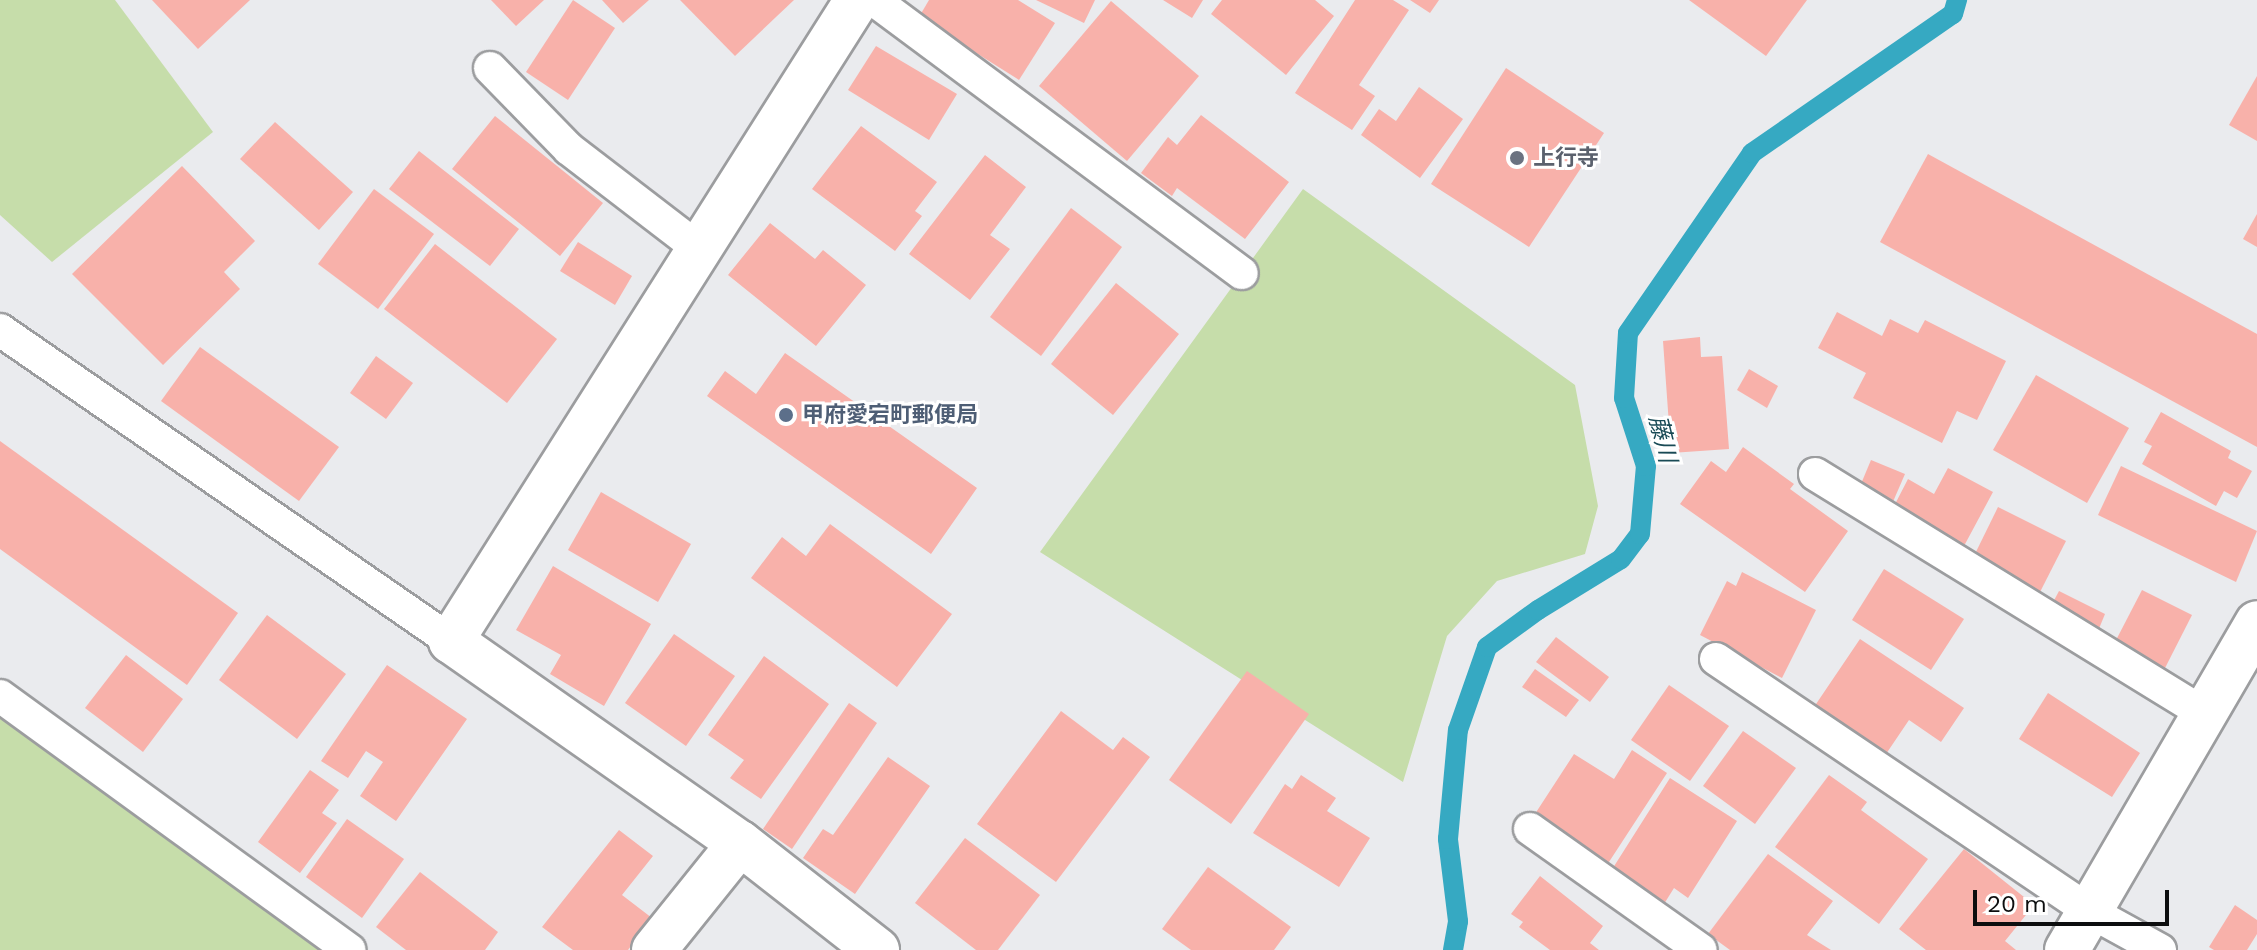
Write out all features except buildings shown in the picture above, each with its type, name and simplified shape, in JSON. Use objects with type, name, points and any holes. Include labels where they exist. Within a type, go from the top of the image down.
[{"type":"street","points":[[857,0],[451,641],[740,843],[877,950]]},
{"type":"street","points":[[2067,950],[2257,623]]},
{"type":"street","points":[[654,950],[740,843]]},
{"type":"lane","points":[[874,0],[1242,273]]},
{"type":"lane","points":[[490,68],[569,149],[698,248]]},
{"type":"lane","points":[[0,330],[451,641]]},
{"type":"lane","points":[[1815,474],[2205,714]]},
{"type":"lane","points":[[1716,659],[2089,911],[2160,950]]},
{"type":"lane","points":[[0,696],[350,950]]},
{"type":"lane","points":[[1530,829],[1701,950]]},
{"type":"green space","points":[[0,0],[115,0],[213,132],[52,262],[0,215]]},
{"type":"green space","points":[[1303,189],[1575,385],[1598,506],[1585,554],[1497,581],[1447,636],[1403,782],[1040,552]]},
{"type":"green space","points":[[0,696],[345,950],[0,950]]},
{"type":"waterway","name":"藤川","points":[[1453,950],[1458,921],[1448,839],[1458,730],[1487,647],[1538,610],[1621,559],[1640,534],[1646,466],[1624,398],[1628,333],[1752,153],[1953,14],[1957,0]]},
{"type":"place","name":"上行寺","points":[[1517,158]]},
{"type":"place","name":"甲府愛宕町郵便局","points":[[786,415]]}]
